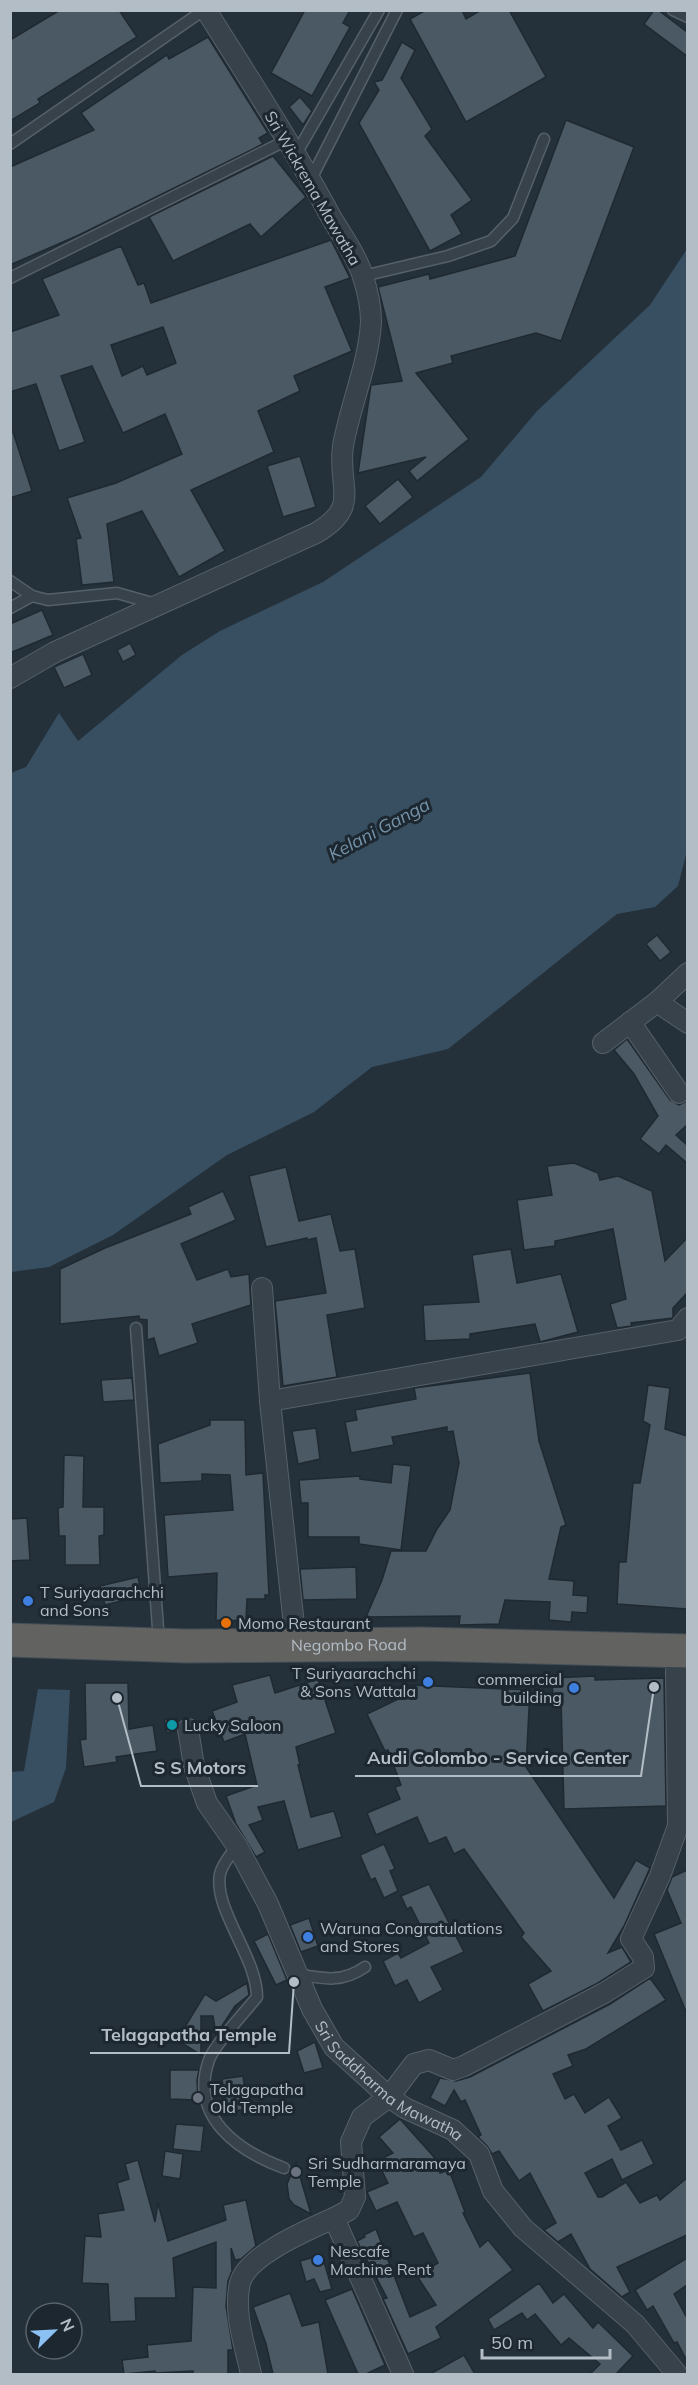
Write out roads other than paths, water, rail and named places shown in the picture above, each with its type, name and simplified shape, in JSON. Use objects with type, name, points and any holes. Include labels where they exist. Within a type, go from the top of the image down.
[{"type":"highway","name":"Negombo Road","points":[[10,1640],[159,1645],[421,1644],[683,1662]]},
{"type":"highway","name":"Negombo Road","points":[[10,1663],[186,1667],[683,1662]]},
{"type":"street","name":"Sri Wickrema Mawatha","points":[[10,678],[55,652],[156,604],[276,554],[334,523],[341,514],[344,503],[343,449],[351,408],[362,372],[371,321],[363,276],[292,147],[205,10]]},
{"type":"street","points":[[603,1043],[657,1002],[687,973]]},
{"type":"street","points":[[657,1002],[687,1023]]},
{"type":"street","points":[[630,1022],[678,1093]]},
{"type":"street","points":[[262,1288],[270,1401],[296,1644]]},
{"type":"street","points":[[270,1401],[678,1330],[687,1318]]},
{"type":"street","points":[[251,2374],[239,2314],[241,2282],[249,2269],[275,2247],[349,2210],[355,2198],[351,2142],[362,2117],[389,2097],[414,2064],[429,2060],[453,2070],[464,2066],[604,1993],[644,1968],[644,1957],[631,1940],[660,1876],[678,1826],[683,1662]]},
{"type":"street","name":"Sri Saddharma Mawatha","points":[[188,1729],[194,1766],[207,1803],[237,1846],[268,1904],[312,2009],[334,2047],[389,2097],[405,2108],[453,2130],[479,2154],[493,2191],[523,2228],[635,2324],[676,2374]]},
{"type":"street","points":[[334,2218],[403,2374]]},
{"type":"lane","points":[[10,144],[205,10]]},
{"type":"lane","points":[[10,278],[292,147],[380,10]]},
{"type":"lane","points":[[311,179],[397,10]]},
{"type":"lane","points":[[673,10],[687,17]]},
{"type":"lane","points":[[363,276],[448,256],[491,241],[501,234],[513,218],[544,140]]},
{"type":"lane","points":[[10,581],[32,596],[48,600],[117,593],[156,604]]},
{"type":"lane","points":[[10,608],[32,596]]},
{"type":"lane","points":[[136,1328],[159,1645]]},
{"type":"lane","points":[[237,1846],[221,1871],[219,1889],[244,1948],[257,1985],[257,1997],[210,2058],[204,2089],[206,2099],[228,2138],[257,2158],[284,2168]]},
{"type":"lane","points":[[297,1974],[332,1980],[356,1973],[365,1966]]},
{"type":"water","name":"Kelani Ganga","points":[[687,249],[688,847],[678,886],[655,907],[617,914],[448,1049],[372,1067],[314,1112],[227,1155],[113,1235],[49,1267],[11,1272],[11,773],[26,767],[59,713],[78,741],[182,655],[220,631],[323,582],[481,477],[537,411],[650,305]]},
{"type":"water","points":[[38,1689],[70,1690],[66,1768],[54,1802],[11,1822],[11,1772],[24,1771]]},
{"type":"place","name":"T Suriyaarachchi and Sons","points":[[28,1601]]},
{"type":"place","name":"Momo Restaurant","points":[[226,1623]]},
{"type":"place","name":"T Suriyaarachchi & Sons Wattala","points":[[428,1682]]},
{"type":"place","name":"Audi Colombo - Service Center","points":[[654,1687]]},
{"type":"place","name":"commercial building","points":[[574,1688]]},
{"type":"place","name":"S S Motors","points":[[117,1698]]},
{"type":"place","name":"Lucky Saloon","points":[[172,1725]]},
{"type":"place","name":"Waruna Congratulations and Stores","points":[[308,1937]]},
{"type":"place","name":"Telagapatha Temple","points":[[294,1982]]},
{"type":"place","name":"Telagapatha Old Temple","points":[[198,2098]]},
{"type":"place","name":"Sri Sudharmaramaya Temple","points":[[296,2172]]},
{"type":"place","name":"Nescafe Machine Rent","points":[[318,2260]]}]
